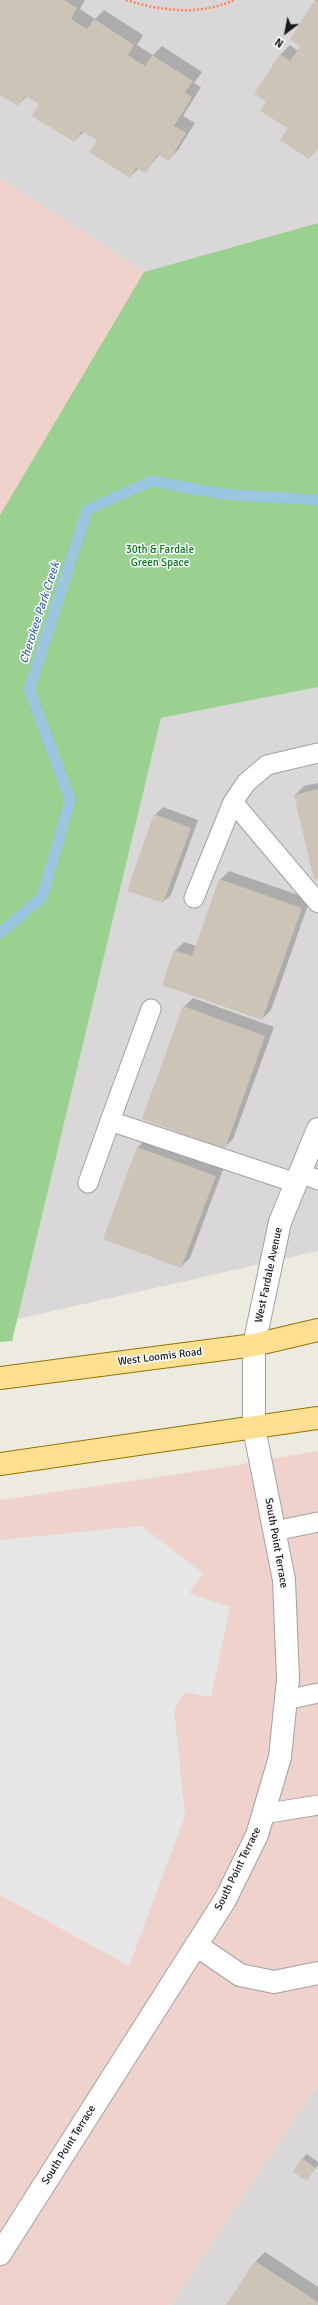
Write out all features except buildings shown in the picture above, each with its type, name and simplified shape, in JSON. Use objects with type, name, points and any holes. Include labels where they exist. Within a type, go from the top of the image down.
[{"type":"main road","name":"West Loomis Road","points":[[0,1378],[254,1345],[318,1330]]},
{"type":"main road","points":[[0,1464],[318,1418]]},
{"type":"street","name":"West Fardale Avenue","points":[[254,1428],[254,1345],[280,1222],[305,1179],[318,1129]]},
{"type":"street","name":"South Point Terrace","points":[[0,2254],[225,1900],[257,1835],[280,1757],[288,1679],[284,1580],[254,1428]]},
{"type":"street","points":[[196,1945],[240,1975],[274,1982],[318,1973]]},
{"type":"lane","points":[[194,898],[233,802],[246,783],[267,765],[318,753]]},
{"type":"lane","points":[[233,802],[318,903]]},
{"type":"lane","points":[[88,1183],[151,1009]]},
{"type":"lane","points":[[110,1122],[305,1179]]},
{"type":"lane","points":[[275,1531],[318,1522]]},
{"type":"lane","points":[[286,1700],[318,1693]]},
{"type":"lane","points":[[263,1814],[318,1805]]},
{"type":"path","points":[[126,0],[174,11],[207,9],[234,0]]},
{"type":"shaded area","points":[[0,0],[318,0],[318,223],[144,272],[0,178]]},
{"type":"shaded area","points":[[0,178],[144,272],[0,515]]},
{"type":"shaded area","points":[[318,687],[318,1251],[17,1319],[161,718]]},
{"type":"shaded area","points":[[318,1451],[318,2084],[171,2305],[0,2305],[0,1500],[213,1469]]},
{"type":"shaded area","points":[[141,1526],[203,1573],[189,1593],[230,1607],[211,1697],[185,1692],[174,1709],[185,1816],[129,1966],[0,1895],[0,1540]]},
{"type":"shaded area","points":[[318,2084],[318,2305],[171,2305]]},
{"type":"green space","name":"30th & Fardale Green Space","points":[[318,223],[318,687],[161,718],[12,1341],[0,1342],[0,515],[144,272]]},
{"type":"waterway","name":"Cherokee Park Creek","points":[[0,933],[42,897],[70,800],[29,689],[87,510],[151,481],[222,494],[318,500]]}]
